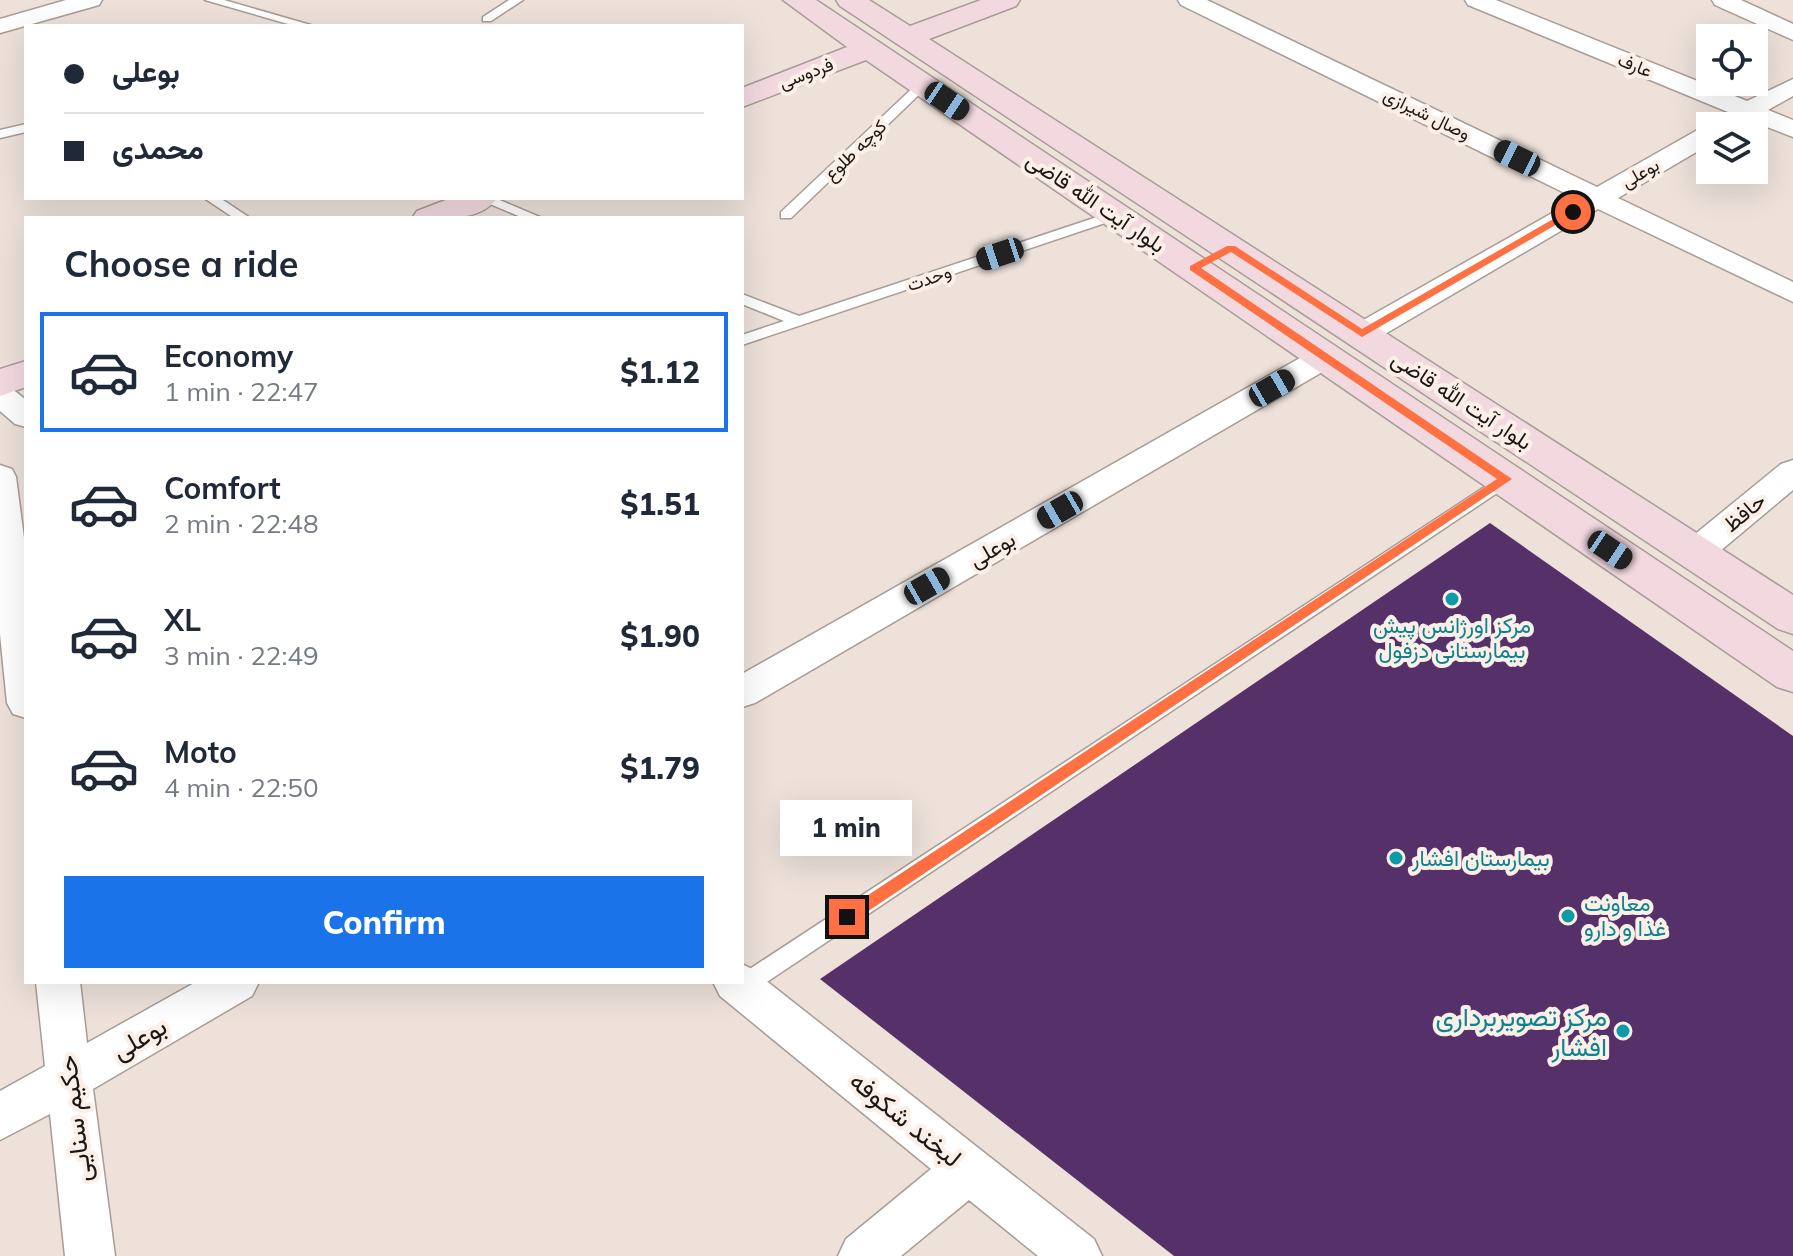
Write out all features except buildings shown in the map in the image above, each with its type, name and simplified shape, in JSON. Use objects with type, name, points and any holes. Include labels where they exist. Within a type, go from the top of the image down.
[{"type":"main road","name":"بلوار آیت‌ الله قاضی","points":[[797,0],[1793,674]]},
{"type":"main road","name":"بلوار آیت ‌الله قاضی","points":[[850,0],[1793,617]]},
{"type":"main road","points":[[908,37],[1006,0]]},
{"type":"main road","name":"فردوسی","points":[[744,97],[869,49]]},
{"type":"main road","points":[[434,216],[477,200]]},
{"type":"main road","points":[[1193,268],[1231,248]]},
{"type":"main road","points":[[0,383],[24,374]]},
{"type":"street","points":[[0,26],[91,0]]},
{"type":"street","name":"وصال شیرازی","points":[[1189,0],[1793,293]]},
{"type":"street","name":"عارف","points":[[1476,0],[1793,129]]},
{"type":"street","points":[[1723,0],[1793,33]]},
{"type":"street","points":[[1748,111],[1793,86]]},
{"type":"street","name":"بوعلی","points":[[1362,334],[1696,141]]},
{"type":"street","name":"بوعلی","points":[[744,691],[1325,357]]},
{"type":"street","points":[[0,395],[24,414]]},
{"type":"street","name":"حافظ","points":[[1695,553],[1793,472]]},
{"type":"street","points":[[0,477],[24,686]]},
{"type":"street","name":"حکیم سنایی","points":[[58,984],[90,1256]]},
{"type":"street","name":"بوعلی","points":[[0,1117],[234,984]]},
{"type":"street","name":"لبخند شکوفه","points":[[738,985],[1077,1256]]},
{"type":"street","points":[[863,1256],[969,1169]]},
{"type":"lane","points":[[211,0],[301,24]]},
{"type":"lane","points":[[487,19],[517,0]]},
{"type":"lane","name":"کوچه طلوع","points":[[786,215],[923,85]]},
{"type":"lane","points":[[0,134],[24,128]]},
{"type":"lane","points":[[214,200],[240,216]]},
{"type":"lane","points":[[487,200],[530,216]]},
{"type":"lane","name":"وحدت","points":[[744,339],[1115,215]]},
{"type":"lane","points":[[744,300],[799,321]]},
{"type":"lane","points":[[744,981],[1506,479]]},
{"type":"place","name":"مرکز اورژانس پیش بیمارستانی دزفول","points":[[1452,599]]},
{"type":"place","name":"بیمارستان افشار","points":[[1396,858]]},
{"type":"place","name":"معاونت غذا و دارو","points":[[1568,916]]},
{"type":"place","name":"مرکز تصویربرداری افشار","points":[[1623,1031]]},
{"type":"route","points":[[847,917],[1506,479],[1193,268],[1231,248],[1362,334],[1573,212]]}]
